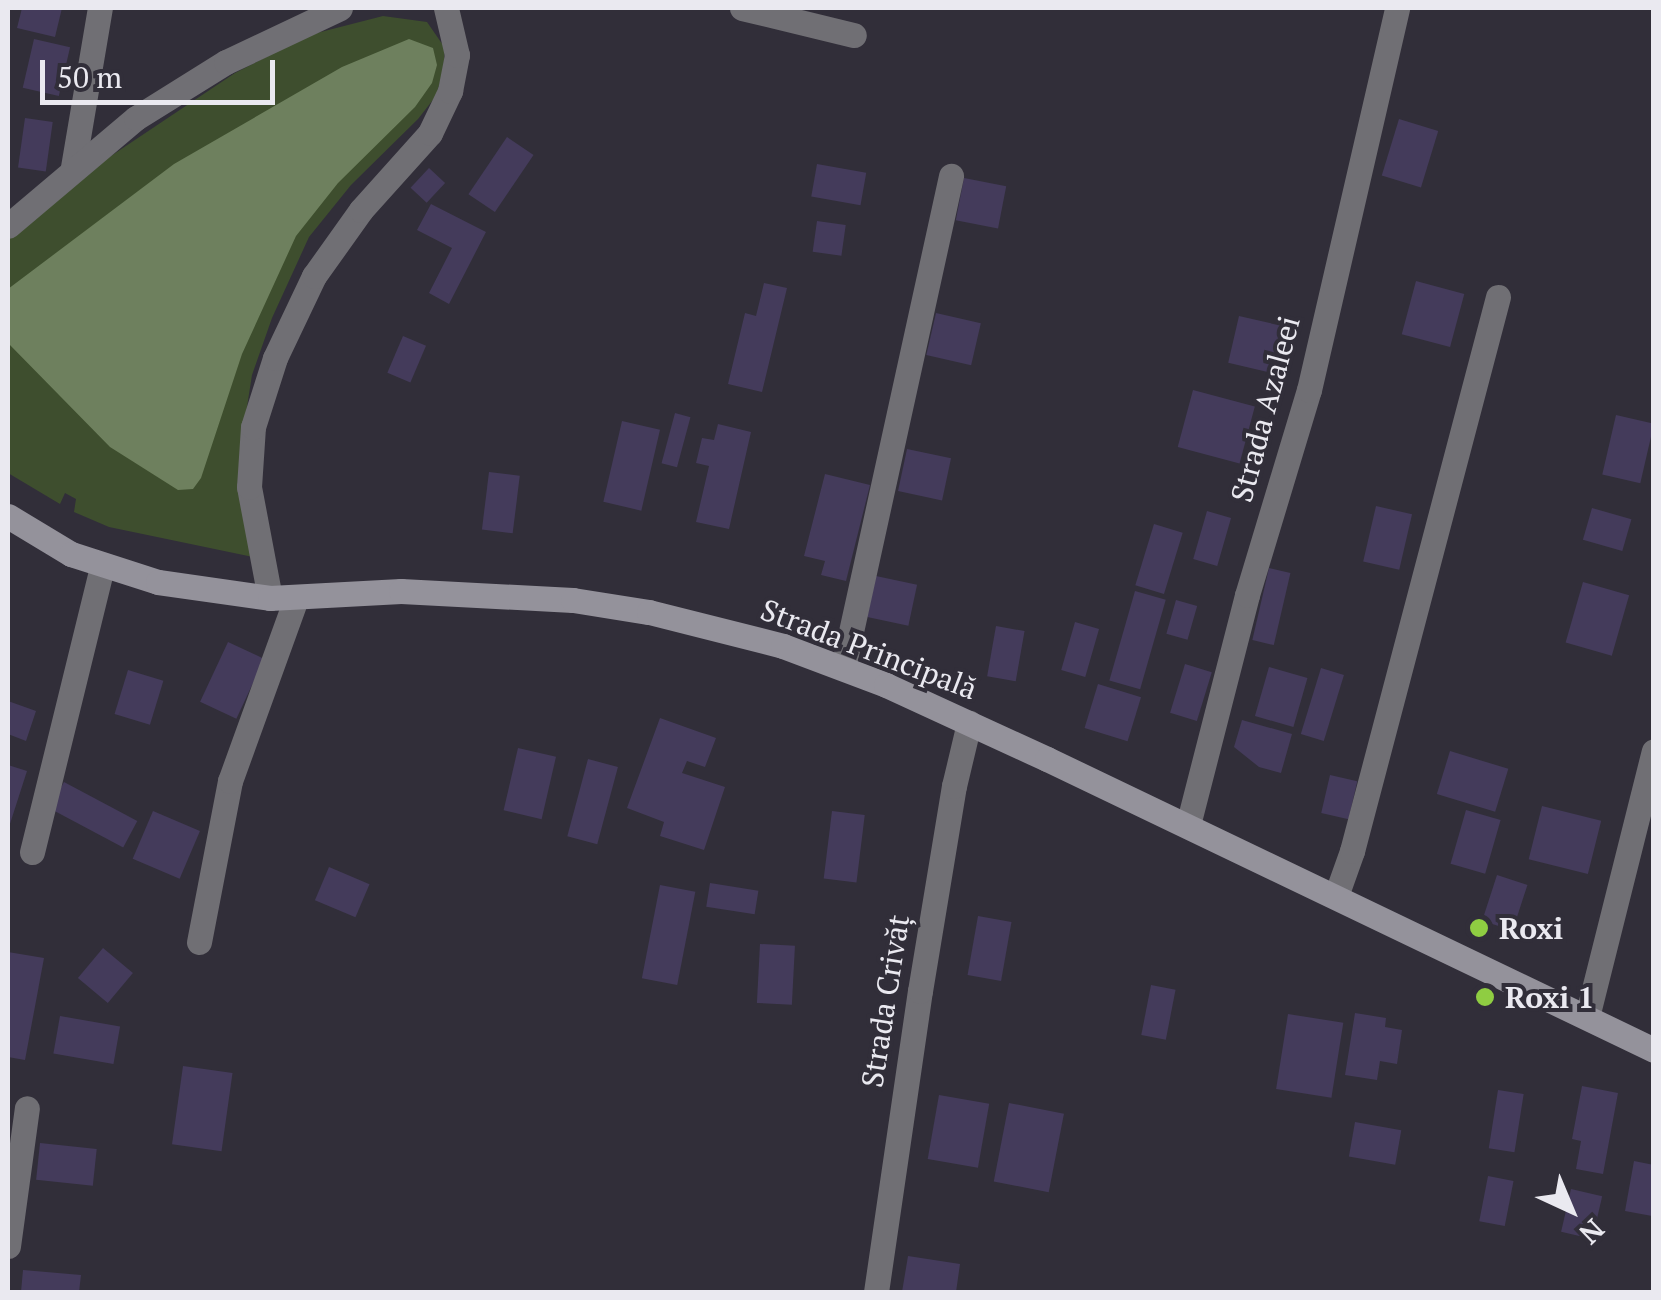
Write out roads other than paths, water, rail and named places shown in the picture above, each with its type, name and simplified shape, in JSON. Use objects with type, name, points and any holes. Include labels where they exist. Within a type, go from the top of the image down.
[{"type":"main road","name":"Strada Principală","points":[[8,516],[102,567],[158,582],[283,599],[401,591],[573,600],[734,632],[844,668],[969,722],[1654,1050]]},
{"type":"street","points":[[73,168],[100,8]]},
{"type":"street","points":[[8,226],[136,118],[226,62],[340,8]]},
{"type":"street","points":[[199,942],[230,781],[254,726],[283,599],[249,486],[253,427],[275,358],[314,276],[362,210],[430,132],[450,90],[458,55],[446,8]]},
{"type":"street","points":[[742,8],[854,35]]},
{"type":"street","name":"Strada Azaleei","points":[[1188,825],[1247,595],[1308,390],[1397,8]]},
{"type":"street","points":[[844,668],[950,176]]},
{"type":"street","points":[[1336,896],[1352,851],[1498,297]]},
{"type":"street","points":[[32,852],[102,567]]},
{"type":"street","name":"Strada Crivăț","points":[[876,1292],[914,1029],[954,786],[969,722]]},
{"type":"street","points":[[1587,1017],[1654,751]]},
{"type":"street","points":[[8,1246],[27,1108]]},
{"type":"place","name":"Roxi","points":[[1479,928]]},
{"type":"place","name":"Roxi 1","points":[[1485,997]]}]
